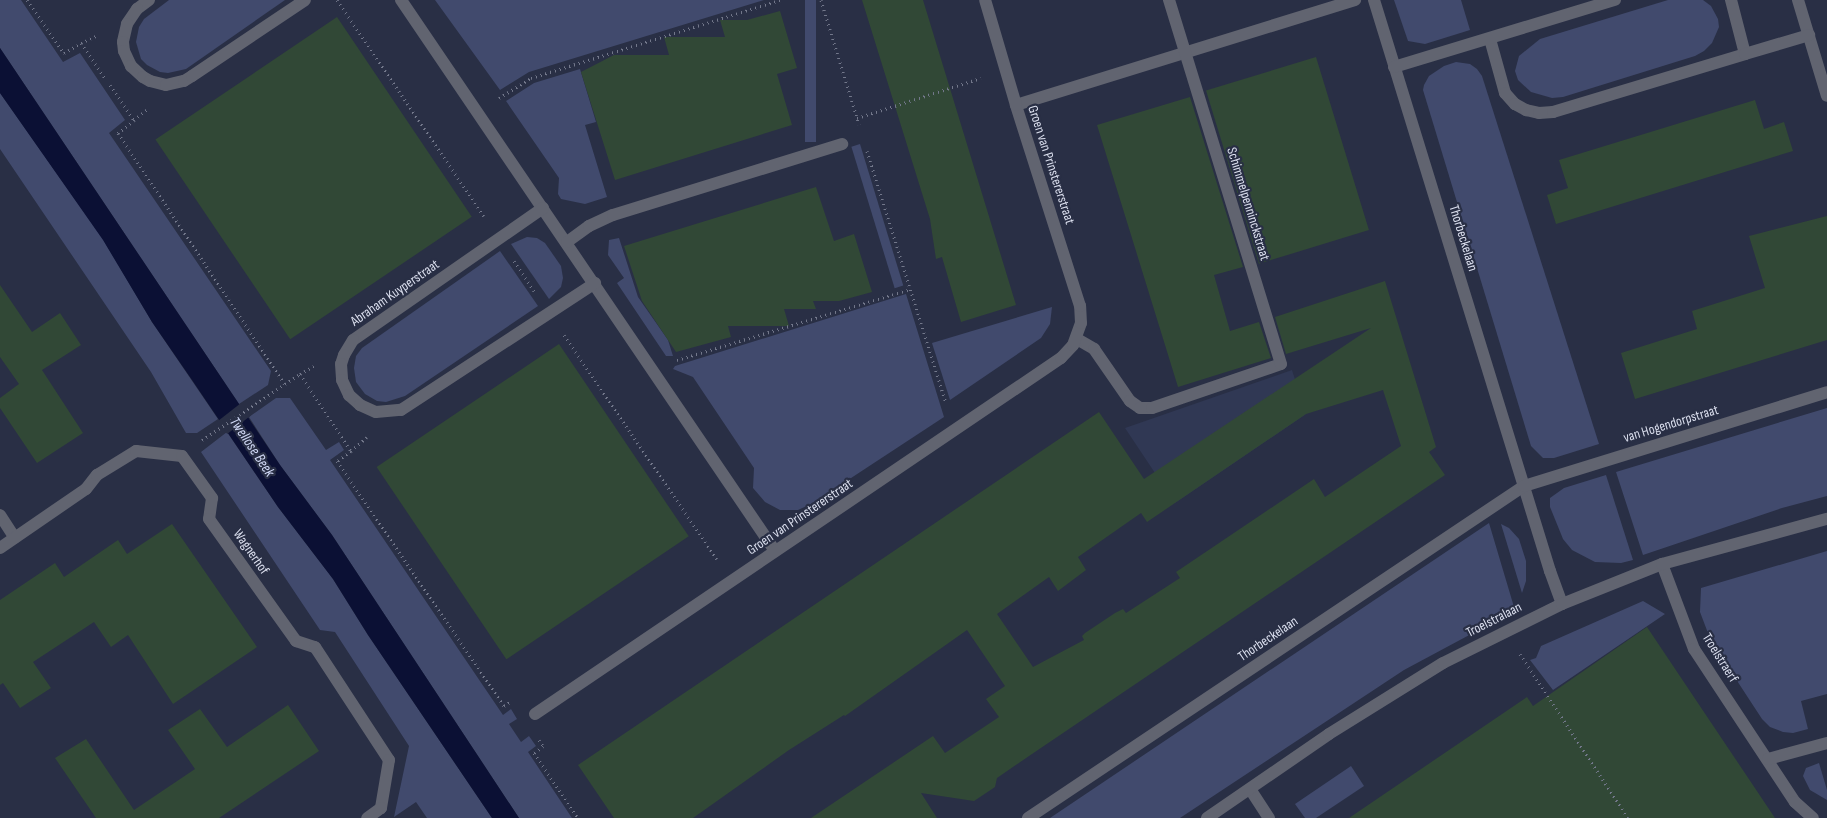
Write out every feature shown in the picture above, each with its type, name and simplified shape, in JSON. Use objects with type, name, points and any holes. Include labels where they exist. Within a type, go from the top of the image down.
[{"type":"street","points":[[149,0],[137,9],[126,24],[124,51],[131,66],[143,77],[150,81],[166,84],[184,81],[305,0]]},
{"type":"street","points":[[401,0],[656,373],[775,551]]},
{"type":"street","name":"Groen van Prinstererstraat","points":[[535,714],[1061,358],[1077,339],[1081,323],[1080,306],[1005,70],[985,0]]},
{"type":"street","name":"Schimmelpenninckstraat","points":[[1077,339],[1094,349],[1130,401],[1140,408],[1152,408],[1281,364],[1169,0]]},
{"type":"street","points":[[1016,105],[1355,0]]},
{"type":"street","name":"Thorbeckelaan","points":[[1374,0],[1562,604]]},
{"type":"street","points":[[1394,67],[1615,0]]},
{"type":"street","points":[[1731,0],[1745,54]]},
{"type":"street","points":[[1798,0],[1827,96]]},
{"type":"street","points":[[1490,39],[1505,93],[1520,107],[1539,113],[1553,112],[1809,36]]},
{"type":"street","points":[[567,242],[589,226],[613,215],[842,144]]},
{"type":"street","name":"Abraham Kuyperstraat","points":[[543,208],[353,340],[344,355],[342,364],[342,380],[349,395],[360,405],[376,412],[401,410],[595,284]]},
{"type":"street","name":"van Hogendorpstraat","points":[[1524,486],[1827,392]]},
{"type":"street","name":"Wagnerhof","points":[[0,548],[86,489],[97,475],[136,450],[182,456],[212,498],[209,519],[296,641],[315,647],[389,760],[381,808],[366,818]]},
{"type":"street","name":"Thorbeckelaan","points":[[1028,818],[1524,486]]},
{"type":"street","points":[[0,515],[15,538]]},
{"type":"street","name":"Troelstralaan","points":[[1207,818],[1329,734],[1402,688],[1443,663],[1505,631],[1562,604],[1662,564],[1827,519]]},
{"type":"street","name":"Troelstraerf","points":[[1662,564],[1694,649],[1796,802],[1814,818]]},
{"type":"street","points":[[1768,759],[1827,743]]},
{"type":"street","points":[[1250,789],[1269,818]]},
{"type":"path","points":[[28,0],[64,53],[81,43],[134,120],[118,133],[285,384]]},
{"type":"path","points":[[478,112],[531,78],[780,0]]},
{"type":"path","points":[[822,0],[861,130]]},
{"type":"path","points":[[857,118],[1005,70]]},
{"type":"path","points":[[866,146],[954,431]]},
{"type":"path","points":[[656,373],[670,362],[910,289]]},
{"type":"path","points":[[201,440],[300,374],[351,451],[337,461],[504,706],[512,701],[516,708]]},
{"type":"path","points":[[1505,631],[1628,818]]},
{"type":"path","points":[[534,734],[543,746],[534,753],[578,818]]},
{"type":"shaded area","points":[[0,0],[21,0],[63,62],[80,53],[125,120],[109,133],[271,371],[268,385],[239,404],[0,48]]},
{"type":"shaded area","points":[[169,0],[285,0],[186,69],[168,73],[160,72],[147,65],[141,59],[136,42],[139,27],[144,19]]},
{"type":"shaded area","points":[[435,0],[764,0],[529,72],[500,90]]},
{"type":"shaded area","points":[[805,0],[816,0],[816,142],[805,142]]},
{"type":"shaded area","points":[[1394,0],[1461,0],[1470,30],[1425,44],[1408,41]]},
{"type":"shaded area","points":[[1668,0],[1703,0],[1711,6],[1718,19],[1719,27],[1712,43],[1704,51],[1695,56],[1563,97],[1552,98],[1531,92],[1518,80],[1515,71],[1519,56],[1540,39]]},
{"type":"shaded area","points":[[1456,62],[1470,64],[1482,76],[1599,444],[1554,458],[1543,458],[1531,446],[1423,90],[1429,76],[1444,66]]},
{"type":"shaded area","points":[[580,69],[596,122],[585,125],[607,197],[585,204],[561,199],[558,194],[559,178],[506,101],[534,83]]},
{"type":"shaded area","points":[[0,93],[103,239],[152,322],[218,419],[197,433],[186,433],[151,372],[0,149]]},
{"type":"shaded area","points":[[860,144],[903,286],[895,288],[851,147]]},
{"type":"shaded area","points":[[527,237],[537,238],[545,243],[561,266],[563,278],[561,287],[549,299],[511,244]]},
{"type":"shaded area","points":[[619,238],[638,297],[668,340],[673,356],[666,356],[617,283],[624,278],[608,255],[609,240]]},
{"type":"shaded area","points":[[500,251],[538,306],[405,396],[386,402],[377,401],[365,394],[356,382],[354,368],[356,356],[362,348]]},
{"type":"shaded area","points":[[906,294],[944,417],[813,503],[798,510],[780,510],[765,502],[753,488],[754,468],[693,377],[673,369],[675,366]]},
{"type":"shaded area","points":[[1052,307],[1050,324],[1041,338],[950,400],[932,343]]},
{"type":"shaded area","points":[[1292,370],[1306,414],[1175,503],[1125,428]]},
{"type":"shaded area","points":[[276,398],[290,398],[326,450],[339,442],[344,450],[330,460],[503,715],[511,709],[517,719],[509,724],[521,742],[529,736],[536,746],[528,752],[572,818],[519,818],[332,535],[280,465],[249,417]]},
{"type":"shaded area","points":[[1827,408],[1827,496],[1782,508],[1643,555],[1616,472]]},
{"type":"shaded area","points":[[227,432],[278,507],[333,579],[368,635],[492,818],[427,818],[416,802],[394,817],[409,746],[335,632],[320,630],[201,452]]},
{"type":"shaded area","points":[[1606,475],[1633,560],[1621,563],[1595,562],[1572,550],[1563,539],[1550,507],[1550,498],[1564,488]]},
{"type":"shaded area","points":[[1489,523],[1514,607],[1501,618],[1404,670],[1180,818],[1050,818]]},
{"type":"shaded area","points":[[1501,524],[1509,528],[1519,539],[1526,561],[1526,581],[1522,593]]},
{"type":"shaded area","points":[[1827,551],[1827,694],[1801,701],[1808,729],[1793,733],[1783,732],[1770,727],[1762,719],[1711,641],[1700,612],[1701,588]]},
{"type":"shaded area","points":[[1643,601],[1665,614],[1553,690],[1530,660],[1536,658],[1541,646]]},
{"type":"shaded area","points":[[1819,763],[1827,790],[1827,800],[1810,790],[1803,776],[1806,768]]},
{"type":"shaded area","points":[[1351,766],[1364,786],[1316,818],[1305,818],[1295,804]]},
{"type":"water","name":"Twellose Beek","points":[[0,48],[280,465],[332,535],[519,818],[492,818],[368,635],[333,579],[278,507],[152,322],[103,240],[0,93]]},
{"type":"pier","points":[[241,403],[251,416],[227,434],[217,421]]},
{"type":"building","points":[[862,0],[923,0],[1016,305],[961,322],[942,257],[936,259],[930,219]]},
{"type":"building","points":[[780,11],[797,68],[777,74],[792,125],[615,180],[581,72],[614,55],[669,55],[664,37],[725,37],[720,20],[747,20]]},
{"type":"building","points":[[337,17],[472,217],[290,339],[155,139]]},
{"type":"building","points":[[1316,57],[1369,230],[1259,264],[1206,91]]},
{"type":"building","points":[[1190,97],[1243,267],[1214,275],[1230,331],[1259,322],[1271,358],[1178,387],[1097,125]]},
{"type":"building","points":[[1755,100],[1764,129],[1784,122],[1793,151],[1556,224],[1547,195],[1568,188],[1559,160]]},
{"type":"building","points":[[816,187],[834,241],[854,234],[872,292],[839,301],[813,301],[816,309],[784,309],[789,326],[728,326],[731,337],[676,352],[642,301],[624,246]]},
{"type":"building","points":[[1827,216],[1827,340],[1635,399],[1621,353],[1697,329],[1692,311],[1765,288],[1749,236]]},
{"type":"building","points":[[1385,281],[1436,447],[1429,452],[1445,475],[997,778],[995,787],[974,801],[921,793],[937,818],[811,818],[933,736],[945,753],[999,717],[986,699],[1005,686],[967,630],[845,716],[789,750],[693,818],[614,818],[578,765],[1099,412],[1144,479],[1371,328],[1286,354],[1275,317]],"holes":[[[1383,390],[1401,446],[1325,497],[1314,479],[1176,572],[1180,578],[1126,613],[1123,609],[1115,613],[1085,633],[1082,636],[1084,640],[1033,667],[997,614],[1049,577],[1058,591],[1086,570],[1078,557],[1141,513],[1147,522],[1306,414]]]},
{"type":"building","points":[[0,285],[32,332],[60,313],[81,345],[42,370],[83,433],[37,463],[0,408],[0,398],[19,384],[0,357]]},
{"type":"building","points":[[559,344],[689,536],[506,659],[377,467]]},
{"type":"building","points":[[172,524],[257,647],[173,704],[128,635],[111,647],[94,622],[33,662],[51,688],[20,708],[3,683],[0,685],[0,600],[55,563],[64,577],[118,540],[127,554]]},
{"type":"building","points":[[1647,627],[1775,818],[1349,818],[1527,697],[1533,706]]},
{"type":"building","points":[[288,705],[319,751],[219,818],[96,818],[55,758],[86,739],[134,810],[195,769],[168,730],[200,709],[227,747]]}]
